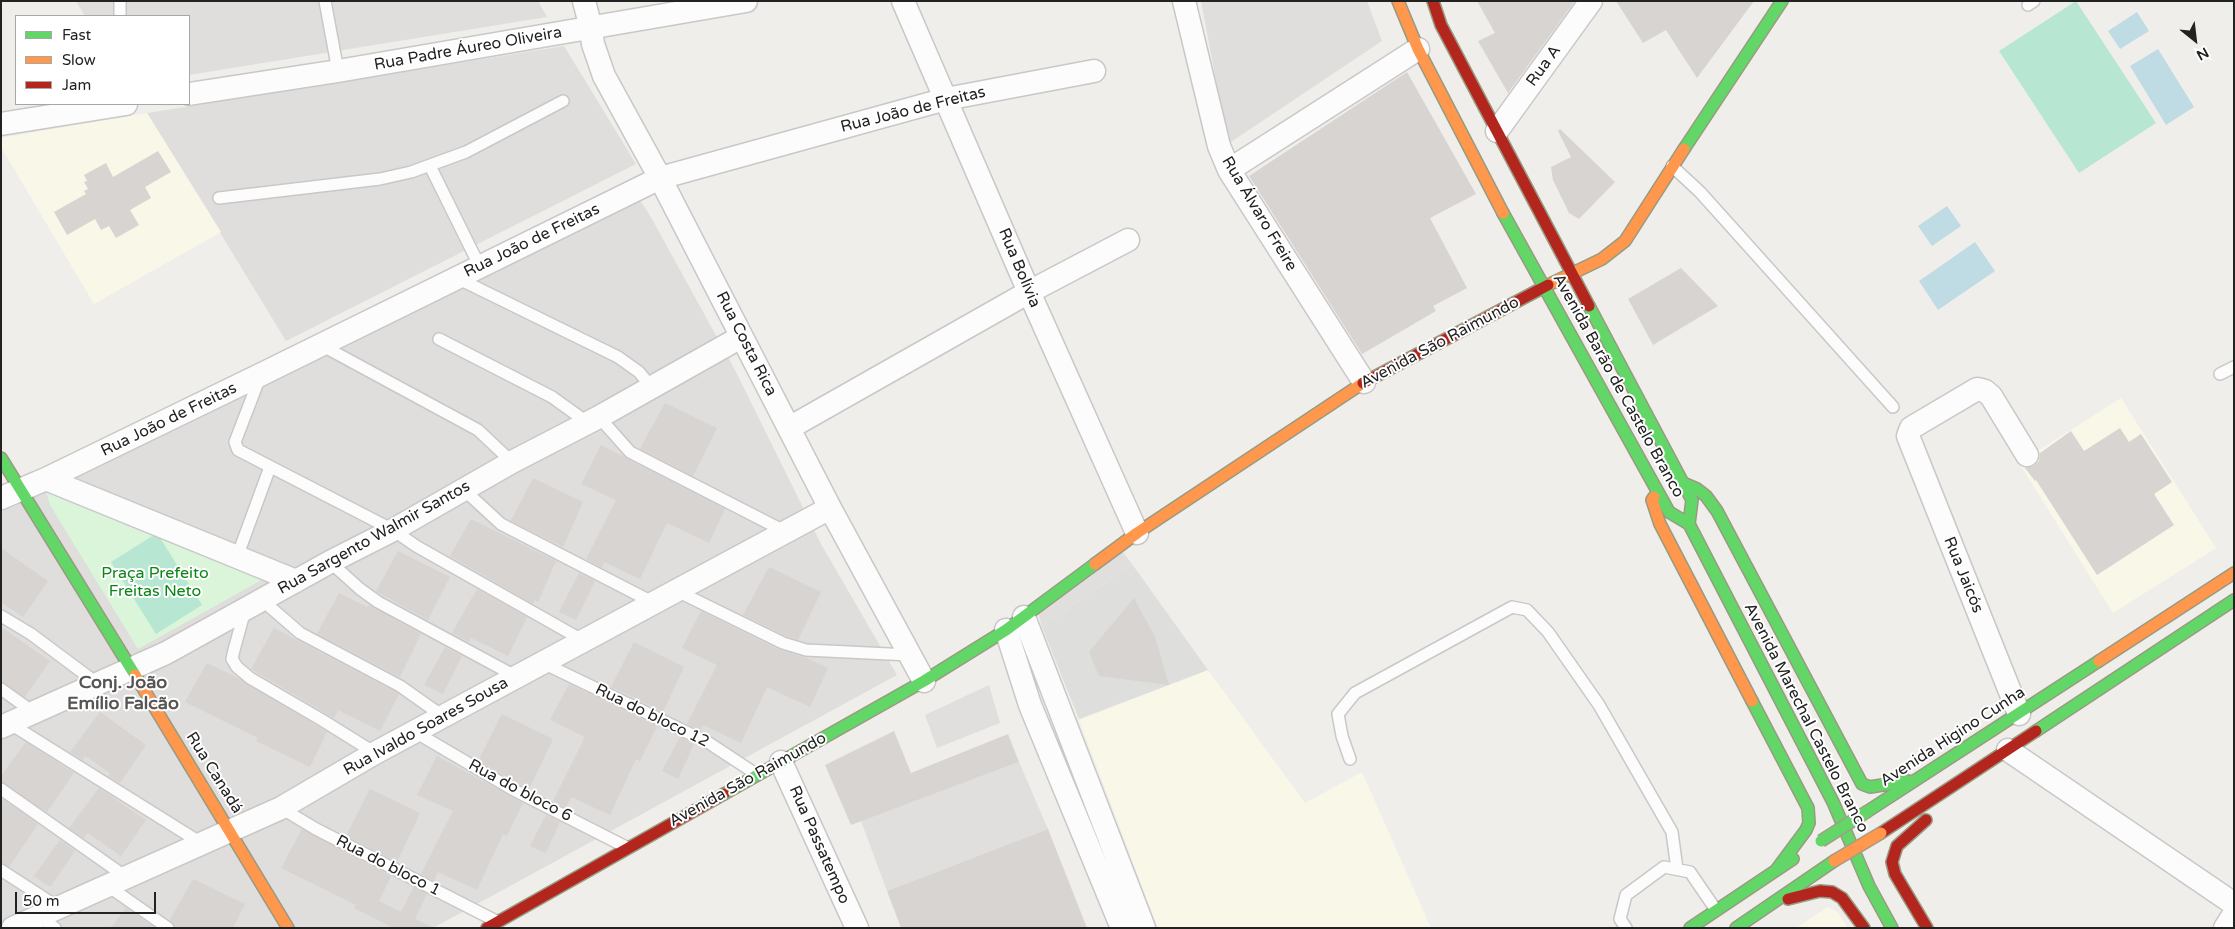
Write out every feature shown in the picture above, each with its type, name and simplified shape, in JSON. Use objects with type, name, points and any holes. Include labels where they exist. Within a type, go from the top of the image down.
[{"type":"main road","name":"Avenida Barão de Castelo Branco","points":[[1398,1],[1418,49],[1544,287],[1669,512],[1689,524],[1692,500],[1441,25],[1433,1]]},
{"type":"main road","name":"Avenida São Raimundo","points":[[493,925],[924,681],[1015,623],[1137,533],[1364,382],[1544,287],[1602,259],[1625,241],[1672,166],[1782,1]]},
{"type":"main road","name":"Rua Canadá","points":[[1,458],[11,494],[131,670],[288,928]]},
{"type":"main road","points":[[1683,483],[1697,489],[1706,496],[1716,511],[1856,776],[1862,784],[1870,787],[1917,780]]},
{"type":"main road","points":[[1656,488],[1652,500],[1660,524],[1808,808],[1809,823],[1806,830],[1777,869]]},
{"type":"main road","name":"Avenida Marechal Castelo Branco","points":[[1689,524],[1833,802],[1869,886],[1892,928]]},
{"type":"main road","name":"Avenida Higino Cunha","points":[[1690,928],[1777,869],[2234,573]]},
{"type":"main road","points":[[1736,928],[1834,861],[1947,790],[2232,604]]},
{"type":"main road","points":[[1927,928],[1895,874],[1892,856],[1897,846],[1929,817],[1947,790]]},
{"type":"main road","points":[[1774,902],[1820,891],[1832,892],[1845,902],[1864,928]]},
{"type":"street","name":"Rua Costa Rica","points":[[584,1],[591,28],[592,44],[604,76],[660,178],[830,508],[924,681]]},
{"type":"street","name":"Rua Padre Áureo Oliveira","points":[[190,94],[338,72],[746,1]]},
{"type":"street","name":"Rua Bolívia","points":[[903,1],[1029,292],[1137,533]]},
{"type":"street","name":"Rua Álvaro Freire","points":[[1184,1],[1219,146],[1229,170],[1364,382]]},
{"type":"street","name":"Rua A","points":[[1497,131],[1591,1]]},
{"type":"street","points":[[1229,170],[1418,49]]},
{"type":"street","name":"Rua João de Freitas","points":[[11,494],[46,479],[260,375],[660,178],[946,99],[1094,71]]},
{"type":"street","points":[[1,124],[120,105]]},
{"type":"street","points":[[789,428],[1029,292],[1128,240]]},
{"type":"street","name":"Rua Sargento Walmir Santos","points":[[5,725],[131,670],[392,530],[463,489],[652,388],[742,337]]},
{"type":"street","name":"Rua Jaicós","points":[[2019,714],[1908,436],[1911,428],[1977,389],[1985,390],[1991,396],[2027,455]]},
{"type":"street","points":[[46,479],[296,581]]},
{"type":"street","name":"Rua Ivaldo Soares Sousa","points":[[13,928],[51,917],[117,882],[281,808],[375,753],[830,508]]},
{"type":"street","points":[[1015,623],[1030,705],[1122,928]]},
{"type":"street","points":[[1015,623],[1144,928]]},
{"type":"street","points":[[2008,750],[2234,904]]},
{"type":"street","name":"Rua Passatempo","points":[[781,762],[857,928]]},
{"type":"street","points":[[2225,928],[2234,914]]},
{"type":"lane","points":[[120,1],[120,15]]},
{"type":"lane","points":[[325,1],[338,72]]},
{"type":"lane","points":[[219,198],[380,179],[430,166],[466,152],[563,101]]},
{"type":"lane","points":[[430,166],[480,267]]},
{"type":"lane","points":[[1672,166],[1700,192],[1893,406]]},
{"type":"lane","points":[[457,278],[618,358],[639,372],[652,388]]},
{"type":"lane","points":[[439,340],[593,420],[630,452],[786,532]]},
{"type":"lane","points":[[321,345],[478,430],[512,462]]},
{"type":"lane","points":[[2220,374],[2234,367]]},
{"type":"lane","points":[[260,375],[234,442],[241,452],[392,530],[416,546],[584,641]]},
{"type":"lane","points":[[238,557],[270,467]]},
{"type":"lane","points":[[463,489],[501,524],[654,603]]},
{"type":"lane","points":[[330,562],[360,589],[378,602],[517,677]]},
{"type":"lane","points":[[677,591],[783,643],[806,650],[910,655]]},
{"type":"lane","points":[[375,753],[250,678],[237,667],[232,659],[234,650],[253,605],[300,633],[400,686],[444,717]]},
{"type":"lane","points":[[1350,759],[1342,736],[1338,714],[1355,693],[1512,607],[1527,610],[1548,632],[1604,714],[1672,832],[1677,869]]},
{"type":"lane","points":[[1,616],[31,634],[98,684]]},
{"type":"lane","name":"Rua do bloco 12","points":[[543,663],[709,743],[757,775]]},
{"type":"lane","points":[[1,689],[33,712]]},
{"type":"lane","points":[[5,725],[201,843]]},
{"type":"lane","name":"Rua do bloco 6","points":[[415,732],[512,789],[627,848]]},
{"type":"lane","points":[[1,788],[117,882],[168,928]]},
{"type":"lane","name":"Rua do bloco 1","points":[[281,808],[493,925]]},
{"type":"lane","points":[[1626,928],[1620,918],[1626,894],[1664,867],[1690,872],[1716,910]]},
{"type":"lane","points":[[1,870],[51,917]]},
{"type":"shaded area","points":[[76,1],[538,1],[547,17],[190,75],[190,15],[84,15]]},
{"type":"shaded area","points":[[1201,1],[1367,1],[1382,41],[1228,144]]},
{"type":"shaded area","points":[[564,46],[636,164],[286,341],[147,113]]},
{"type":"shaded area","points":[[147,113],[221,232],[94,304],[1,147],[1,138]]},
{"type":"shaded area","points":[[635,192],[652,219],[735,370],[821,544],[897,675],[433,928],[1,928],[1,488],[13,507],[397,315]]},
{"type":"shaded area","points":[[2121,398],[2216,548],[2113,613],[2019,463]]},
{"type":"shaded area","points":[[1122,551],[1132,564],[1042,627],[1038,612]]},
{"type":"shaded area","points":[[1132,564],[1208,670],[1079,719],[1042,627]]},
{"type":"shaded area","points":[[1208,670],[1305,803],[1362,772],[1431,928],[1158,928],[1079,720]]},
{"type":"shaded area","points":[[989,685],[1000,723],[937,748],[925,715]]},
{"type":"shaded area","points":[[1019,762],[1048,829],[887,891],[861,821]]},
{"type":"shaded area","points":[[1828,907],[1838,912],[1848,928],[1796,928]]},
{"type":"green space","points":[[2076,1],[2156,123],[2079,173],[1999,51]]},
{"type":"green space","name":"Praça Prefeito Freitas Neto","points":[[52,487],[267,577],[138,649],[50,505],[46,492]]},
{"type":"green space","points":[[157,533],[202,605],[156,634],[111,562]]},
{"type":"water","points":[[2137,12],[2149,31],[2120,49],[2108,31]]},
{"type":"water","points":[[2158,49],[2194,107],[2166,125],[2130,66]]},
{"type":"water","points":[[1947,206],[1961,226],[1932,246],[1918,226]]},
{"type":"water","points":[[1975,242],[1995,271],[1938,310],[1919,281]]},
{"type":"building","points":[[1477,1],[1575,1],[1508,93],[1478,41],[1495,33]]},
{"type":"building","points":[[1616,1],[1754,1],[1697,78],[1666,30],[1643,43]]},
{"type":"building","points":[[1407,72],[1476,194],[1430,218],[1467,288],[1433,306],[1436,311],[1362,354],[1249,176]]},
{"type":"building","points":[[1560,129],[1615,182],[1579,219],[1569,213],[1553,180],[1551,167],[1571,157],[1558,131]]},
{"type":"building","points":[[158,151],[171,172],[145,187],[151,198],[130,210],[139,225],[116,238],[109,226],[101,230],[95,219],[67,235],[54,212],[86,194],[84,191],[88,189],[84,182],[87,181],[84,175],[106,163],[113,177]]},
{"type":"building","points":[[1681,268],[1718,306],[1653,345],[1628,299]]},
{"type":"building","points":[[665,403],[717,428],[693,476],[640,449]]},
{"type":"building","points":[[2120,428],[2129,442],[2141,434],[2172,482],[2154,494],[2174,525],[2097,575],[2036,480],[2025,468],[2034,466],[2039,461],[2040,453],[2071,431],[2084,451]]},
{"type":"building","points":[[601,445],[725,509],[709,543],[667,523],[640,579],[604,562],[602,568],[586,559],[616,500],[581,484]]},
{"type":"building","points":[[533,478],[583,502],[563,547],[511,521]]},
{"type":"building","points":[[471,519],[556,561],[538,602],[535,600],[533,604],[450,556]]},
{"type":"building","points":[[1,548],[48,581],[23,617],[1,602]]},
{"type":"building","points":[[398,551],[450,577],[428,620],[376,591]]},
{"type":"building","points":[[769,567],[821,592],[798,640],[743,615]]},
{"type":"building","points":[[579,573],[595,581],[576,620],[559,612]]},
{"type":"building","points":[[477,589],[527,617],[508,656],[471,638],[469,642],[452,633]]},
{"type":"building","points":[[339,593],[367,607],[369,605],[421,634],[400,677],[317,634]]},
{"type":"building","points":[[1134,598],[1155,637],[1169,685],[1099,676],[1089,652]]},
{"type":"building","points":[[701,611],[780,650],[806,658],[828,668],[810,707],[767,687],[741,743],[703,725],[701,731],[687,724],[717,665],[682,648]]},
{"type":"building","points":[[1,627],[50,661],[25,697],[1,681]]},
{"type":"building","points":[[274,628],[399,694],[380,731],[338,710],[334,718],[251,669]]},
{"type":"building","points":[[634,642],[684,667],[663,712],[611,687]]},
{"type":"building","points":[[445,647],[462,656],[443,694],[424,685]]},
{"type":"building","points":[[207,663],[240,679],[327,732],[310,767],[256,741],[258,738],[185,702]]},
{"type":"building","points":[[569,684],[657,726],[640,761],[636,759],[610,815],[571,797],[566,808],[553,801],[585,737],[550,720]]},
{"type":"building","points":[[100,712],[146,745],[120,783],[108,776],[110,773],[85,756],[83,760],[70,752]]},
{"type":"building","points":[[502,714],[553,739],[529,789],[478,761]]},
{"type":"building","points":[[894,731],[911,773],[1008,734],[1019,762],[851,825],[825,765]]},
{"type":"building","points":[[680,737],[694,744],[678,779],[662,771]]},
{"type":"building","points":[[26,742],[74,773],[47,812],[1,782],[1,776]]},
{"type":"building","points":[[437,756],[523,803],[507,836],[503,834],[477,890],[438,872],[434,881],[421,874],[453,811],[417,795]]},
{"type":"building","points":[[99,788],[146,820],[121,856],[88,833],[84,838],[69,828]]},
{"type":"building","points":[[370,789],[420,813],[397,862],[346,836]]},
{"type":"building","points":[[1,798],[38,824],[9,867],[1,863]]},
{"type":"building","points":[[546,815],[560,822],[546,853],[530,846]]},
{"type":"building","points":[[302,829],[391,876],[379,901],[401,912],[414,887],[427,894],[415,919],[434,928],[393,928],[354,908],[356,905],[281,868]]},
{"type":"building","points":[[1048,829],[1087,928],[901,928],[887,891]]},
{"type":"building","points":[[60,840],[75,851],[50,887],[34,876]]},
{"type":"building","points":[[193,879],[245,904],[233,928],[175,928],[170,920]]},
{"type":"building","points":[[126,908],[155,928],[111,928]]},
{"type":"traffic: fast","points":[[1684,149],[1782,1]]},
{"type":"traffic: fast","points":[[1503,213],[1669,512],[1689,524]]},
{"type":"traffic: fast","points":[[1589,306],[1692,500],[1689,524]]},
{"type":"traffic: fast","points":[[1,458],[135,675]]},
{"type":"traffic: fast","points":[[1683,483],[1697,489],[1706,496],[1717,511],[1862,784],[1870,787],[1908,781]]},
{"type":"traffic: fast","points":[[1689,524],[1833,802],[1869,886],[1892,928]]},
{"type":"traffic: fast","points":[[724,794],[924,681],[1006,630],[1095,564]]},
{"type":"traffic: fast","points":[[2036,731],[2234,600]]},
{"type":"traffic: fast","points":[[1868,811],[2099,661]]},
{"type":"traffic: fast","points":[[1752,701],[1808,808],[1809,823],[1806,830],[1777,869]]},
{"type":"traffic: fast","points":[[1821,841],[1868,811]]},
{"type":"traffic: fast","points":[[1690,928],[1793,859]]},
{"type":"traffic: fast","points":[[1736,928],[1834,861]]},
{"type":"traffic: slow","points":[[1398,1],[1418,49],[1503,213]]},
{"type":"traffic: slow","points":[[1548,285],[1602,259],[1625,241],[1684,149]]},
{"type":"traffic: slow","points":[[1095,564],[1137,533],[1363,383]]},
{"type":"traffic: slow","points":[[1654,497],[1652,500],[1660,524],[1752,701]]},
{"type":"traffic: slow","points":[[2099,661],[2234,573]]},
{"type":"traffic: slow","points":[[135,675],[288,928]]},
{"type":"traffic: slow","points":[[1834,861],[1881,833]]},
{"type":"traffic: jam","points":[[1433,1],[1441,25],[1589,306]]},
{"type":"traffic: jam","points":[[1363,383],[1548,285]]},
{"type":"traffic: jam","points":[[1881,833],[2036,731]]},
{"type":"traffic: jam","points":[[487,928],[724,794]]},
{"type":"traffic: jam","points":[[1926,820],[1897,846],[1892,862],[1895,874],[1927,928]]},
{"type":"traffic: jam","points":[[1788,899],[1820,891],[1832,892],[1842,898],[1864,928]]},
{"type":"district","name":"Conj. João Emílio Falcão","points":[[123,693]]}]
